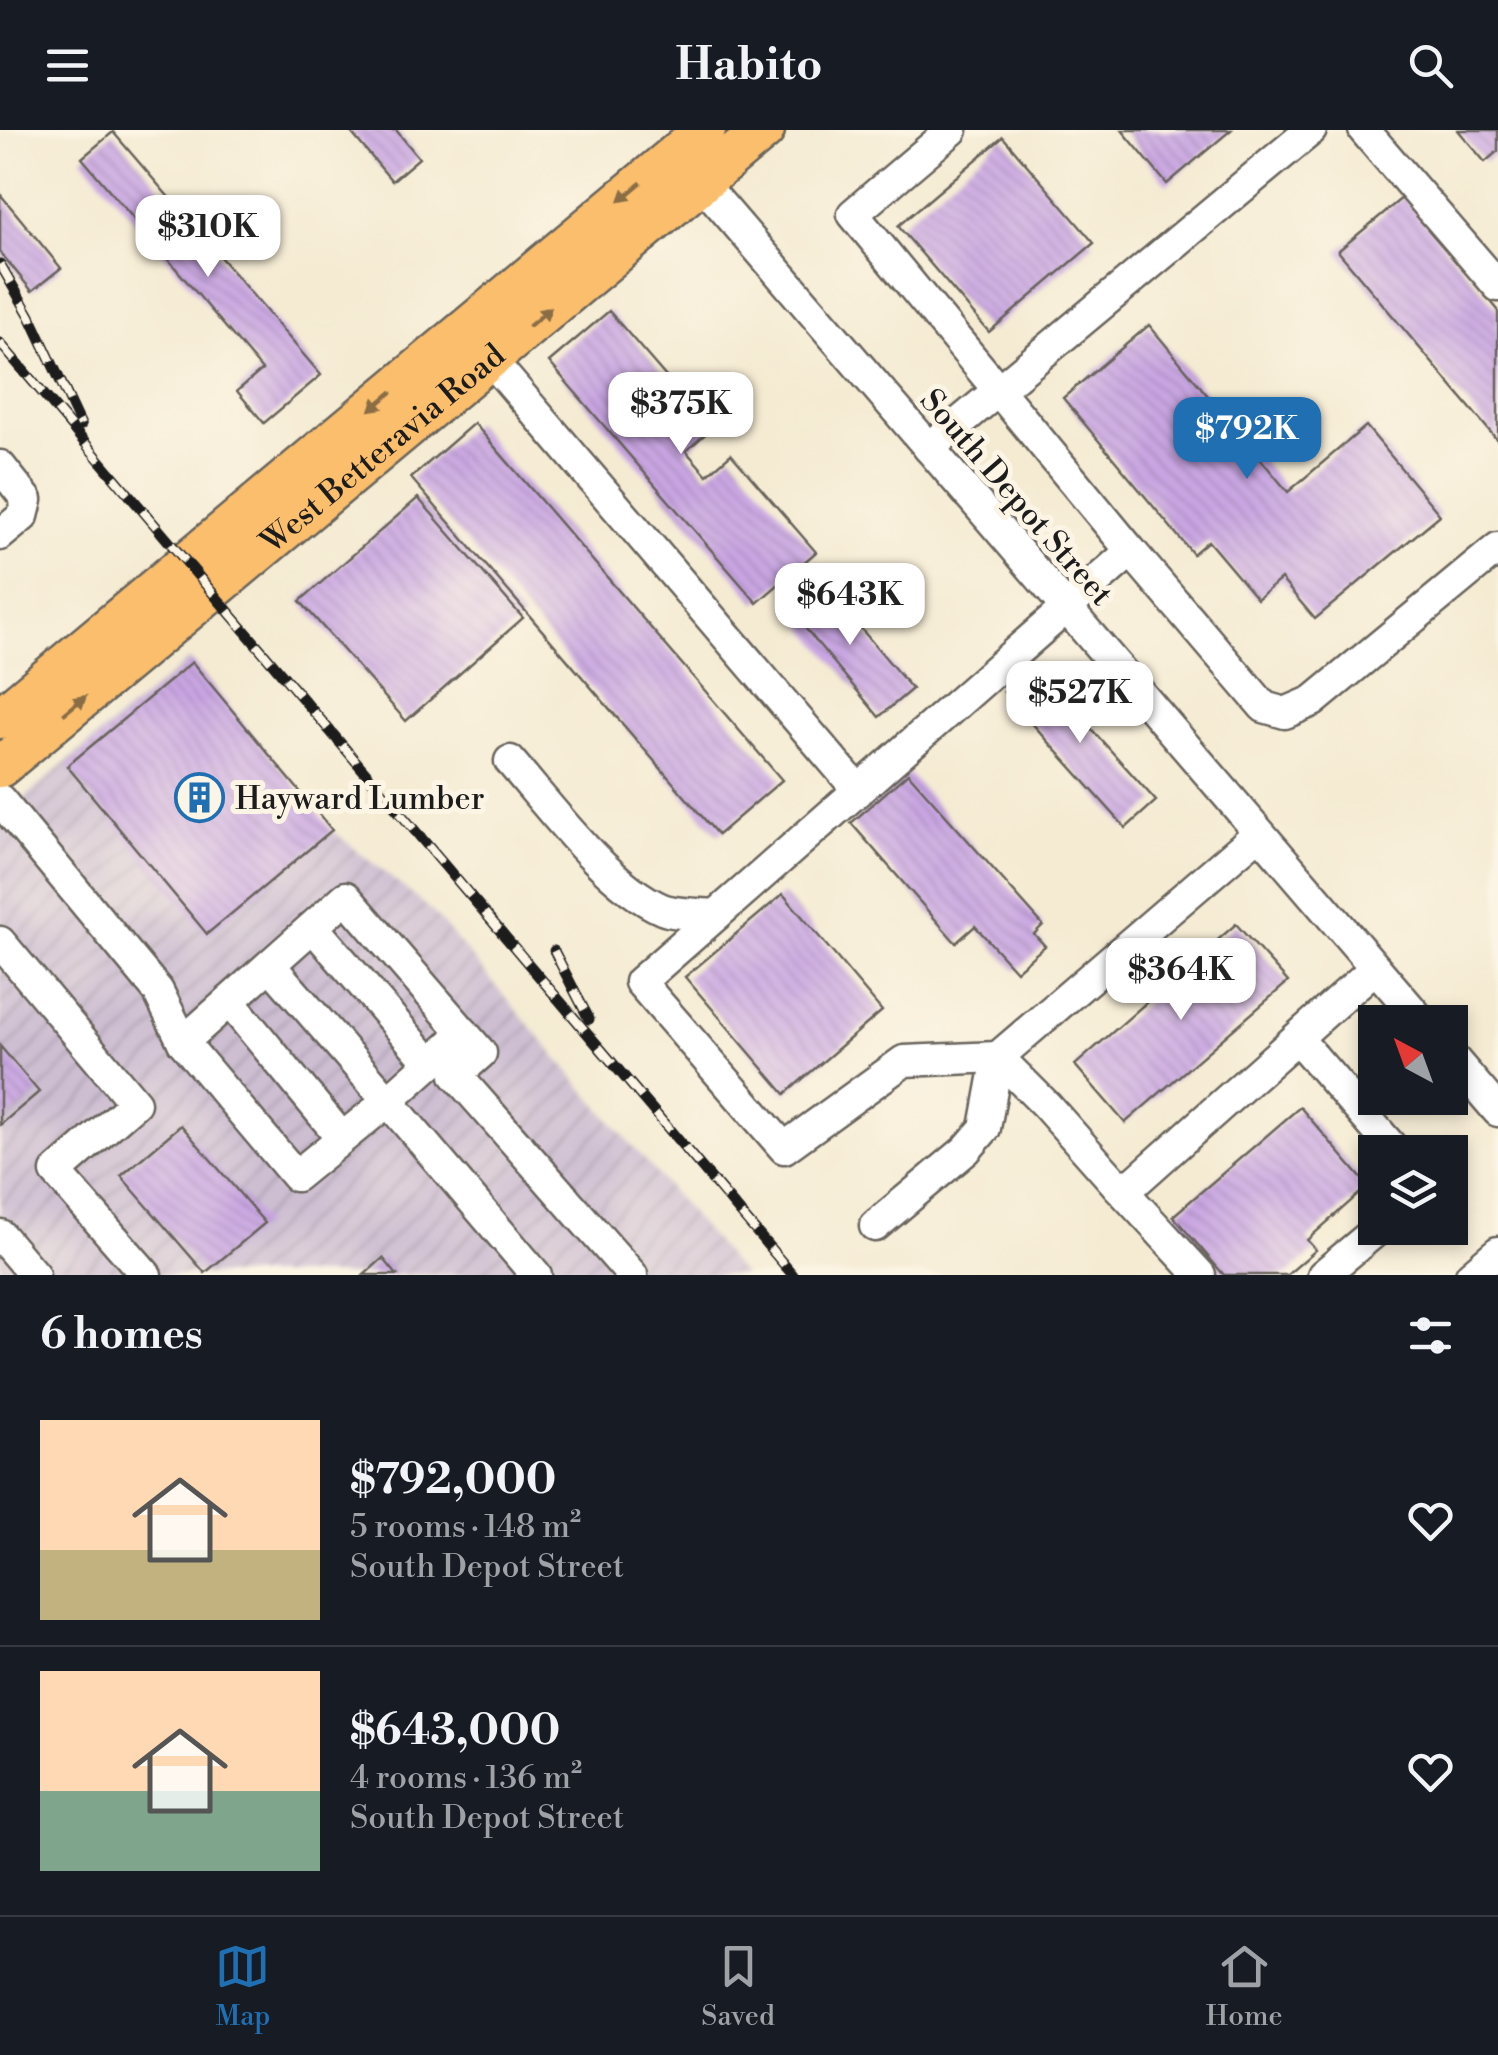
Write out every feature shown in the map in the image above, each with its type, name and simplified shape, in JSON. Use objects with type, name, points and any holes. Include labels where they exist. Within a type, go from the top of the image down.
[{"type":"main road","name":"West Betteravia Road","points":[[0,718],[694,155],[764,130]]},
{"type":"main road","name":"West Betteravia Road","points":[[0,767],[490,359],[694,155]]},
{"type":"street","points":[[952,130],[853,214],[1130,551],[1264,707],[1285,713],[1313,702],[1498,548]]},
{"type":"street","points":[[929,448],[1311,130]]},
{"type":"street","points":[[1364,130],[1498,286]]},
{"type":"street","name":"South Depot Street","points":[[694,155],[929,448],[1408,1005]]},
{"type":"street","points":[[490,359],[858,790]]},
{"type":"street","points":[[0,466],[27,500],[23,516],[0,535]]},
{"type":"street","points":[[1130,551],[640,982],[784,1148],[904,1061],[998,1057],[1259,833]]},
{"type":"street","points":[[510,762],[589,852],[634,891],[664,910],[716,914]]},
{"type":"street","points":[[0,800],[158,991],[183,1042],[296,1176],[464,1033]]},
{"type":"street","points":[[183,1042],[346,898],[481,1053],[456,1075],[632,1275]]},
{"type":"street","points":[[313,927],[430,1063]]},
{"type":"street","points":[[0,942],[134,1104],[56,1172],[146,1275]]},
{"type":"street","points":[[270,966],[536,1275]]},
{"type":"street","points":[[1117,1185],[1132,1184],[1376,968]]},
{"type":"street","points":[[229,1002],[342,1138]]},
{"type":"street","points":[[1297,1038],[1381,1135]]},
{"type":"street","points":[[998,1057],[1046,1104],[1200,1275]]},
{"type":"street","points":[[876,1226],[966,1150],[985,1128],[998,1057]]},
{"type":"street","points":[[1468,1076],[1498,1111]]},
{"type":"street","points":[[0,1234],[34,1275]]},
{"type":"street","points":[[1323,1275],[1359,1245]]},
{"type":"shaded area","points":[[189,659],[332,830],[431,910],[743,1275],[0,1275],[0,818]]},
{"type":"building","points":[[349,130],[396,130],[419,158],[392,181]]},
{"type":"building","points":[[1122,130],[1231,130],[1167,184]]},
{"type":"building","points":[[1458,130],[1498,130],[1498,151],[1485,162]]},
{"type":"building","points":[[113,132],[321,375],[264,423],[237,391],[262,370],[82,158]]},
{"type":"building","points":[[1003,137],[1094,243],[989,332],[898,226]]},
{"type":"building","points":[[0,194],[61,268],[32,291],[0,252]]},
{"type":"building","points":[[1403,197],[1498,310],[1498,441],[1338,251]]},
{"type":"building","points":[[609,311],[711,429],[686,451],[707,475],[731,454],[816,552],[757,603],[549,362]]},
{"type":"building","points":[[1149,325],[1288,492],[1366,426],[1440,515],[1315,619],[1281,579],[1257,599],[1208,541],[1193,554],[1063,398]]},
{"type":"building","points":[[474,423],[782,780],[718,835],[411,478]]},
{"type":"building","points":[[418,498],[523,618],[406,721],[300,601]]},
{"type":"building","points":[[819,579],[912,689],[879,717],[787,606]]},
{"type":"building","name":"Hayward Lumber","points":[[192,662],[332,830],[207,934],[67,766]]},
{"type":"building","points":[[1034,665],[1156,801],[1126,828],[1004,692]]},
{"type":"building","points":[[908,773],[1043,925],[1034,934],[1045,946],[1016,971],[975,926],[956,943],[851,823]]},
{"type":"building","points":[[783,894],[882,1011],[785,1094],[685,977]]},
{"type":"building","points":[[1236,924],[1288,982],[1125,1123],[1075,1065]]},
{"type":"building","points":[[0,1046],[39,1092],[0,1125]]},
{"type":"building","points":[[1300,1107],[1358,1174],[1358,1195],[1307,1240],[1316,1250],[1287,1275],[1224,1275],[1173,1216]]},
{"type":"building","points":[[181,1125],[265,1223],[205,1273],[121,1176]]},
{"type":"building","points":[[383,1258],[397,1275],[364,1275]]},
{"type":"railway","points":[[0,264],[30,316],[81,425]]},
{"type":"railway","points":[[0,343],[793,1275]]},
{"type":"railway","points":[[554,951],[589,1019]]},
{"type":"place","name":"Hayward Lumber","points":[[200,798]]}]
